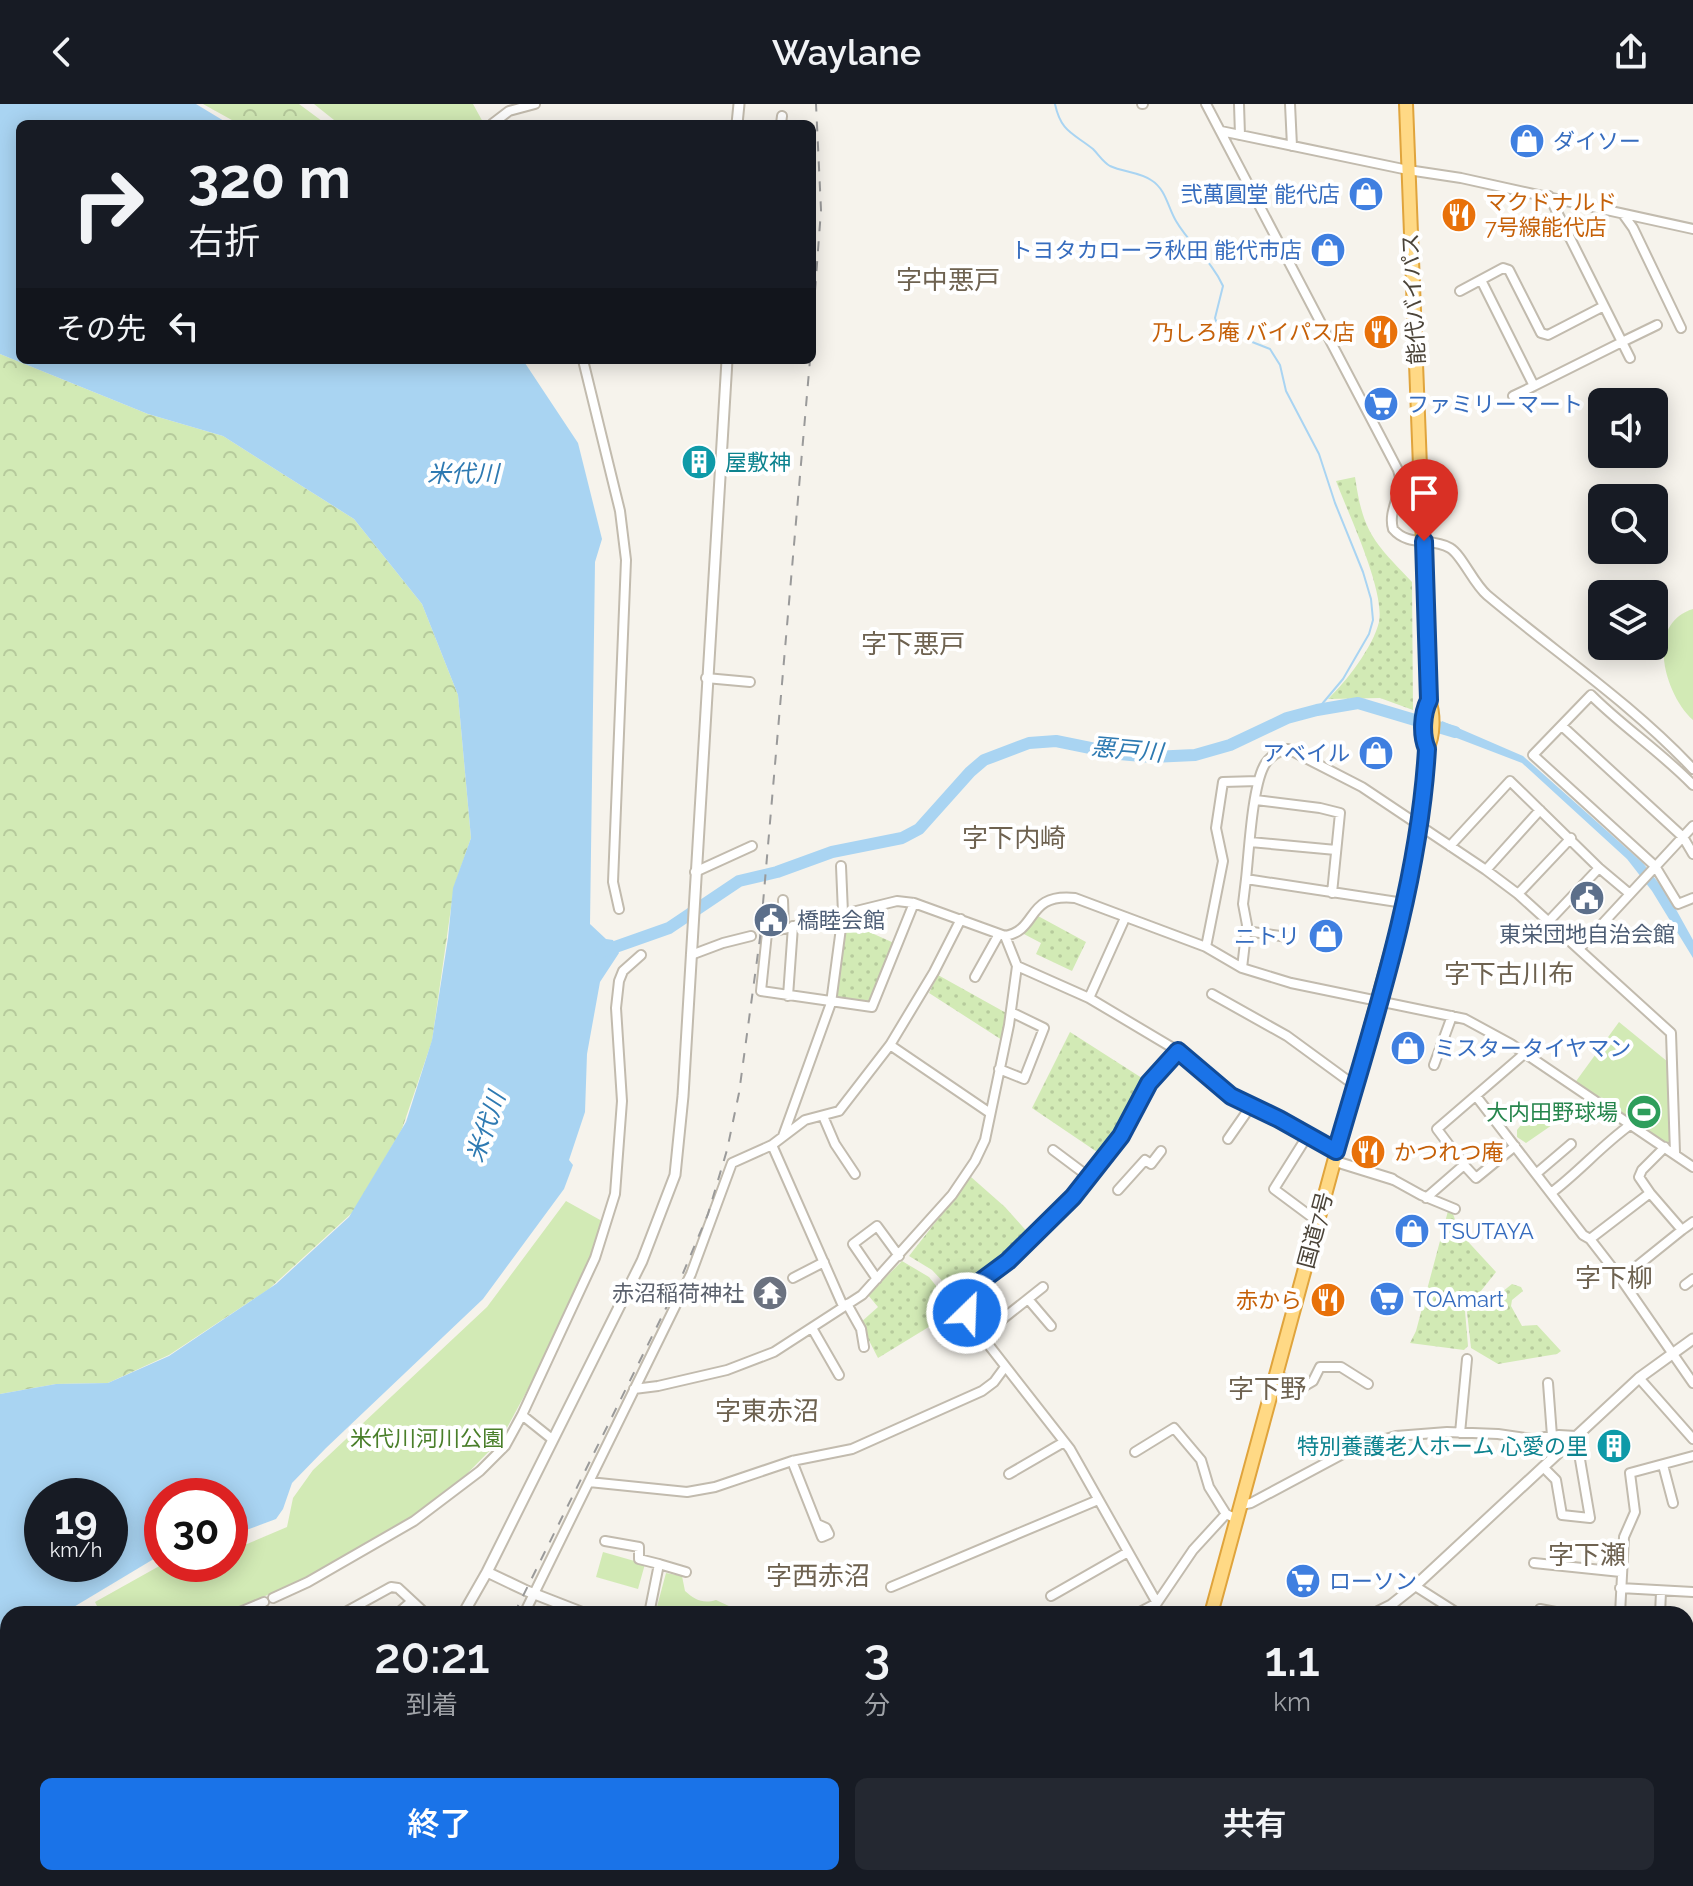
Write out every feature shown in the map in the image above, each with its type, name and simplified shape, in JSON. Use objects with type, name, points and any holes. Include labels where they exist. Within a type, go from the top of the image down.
[{"type":"highway","name":"能代バイパス","points":[[1406,104],[1424,541]]},
{"type":"highway","name":"国道7号","points":[[1213,1606],[1235,1513],[1378,1002],[1404,903],[1420,823],[1429,700],[1424,541]]},
{"type":"street","points":[[506,108],[535,104]]},
{"type":"street","points":[[1206,104],[1398,470],[1401,482],[1391,515],[1393,529],[1402,538],[1440,544],[1454,551],[1472,580],[1486,594],[1634,713],[1693,769]]},
{"type":"street","points":[[1239,104],[1240,135]]},
{"type":"street","points":[[1290,104],[1292,146]]},
{"type":"street","points":[[1221,131],[1549,196],[1693,229]]},
{"type":"street","points":[[1549,196],[1630,358]]},
{"type":"street","points":[[1622,213],[1633,228],[1681,328]]},
{"type":"street","points":[[1460,291],[1503,268],[1509,270],[1541,333],[1548,335],[1604,306]]},
{"type":"street","points":[[1481,280],[1534,386]]},
{"type":"street","points":[[1513,396],[1657,325]]},
{"type":"street","points":[[584,364],[620,511],[626,560],[613,882],[619,909]]},
{"type":"street","points":[[468,1606],[642,1261],[675,1175],[682,1108],[727,364]]},
{"type":"street","points":[[706,678],[750,682]]},
{"type":"street","points":[[1693,785],[1672,763],[1621,725],[1591,695],[1533,755],[1654,868],[1678,904],[1693,898]]},
{"type":"street","points":[[1562,726],[1683,837],[1693,854]]},
{"type":"street","points":[[1242,968],[1246,931],[1243,904],[1258,781],[1268,760],[1281,750],[1288,749],[1362,787],[1486,870],[1518,894],[1671,1033],[1675,1153]]},
{"type":"street","points":[[1206,947],[1223,861],[1216,828],[1223,782],[1258,781]]},
{"type":"street","points":[[1450,846],[1510,781],[1630,894]]},
{"type":"street","points":[[1256,800],[1340,813],[1332,893]]},
{"type":"street","points":[[1486,870],[1540,810]]},
{"type":"street","points":[[1579,949],[1693,826]]},
{"type":"street","points":[[1518,894],[1571,838]]},
{"type":"street","points":[[1250,842],[1336,850]]},
{"type":"street","points":[[695,872],[752,846]]},
{"type":"street","points":[[783,1136],[831,1003],[843,913],[841,866]]},
{"type":"street","points":[[1548,922],[1599,868]]},
{"type":"street","points":[[1246,879],[1404,903]]},
{"type":"street","points":[[914,903],[872,1007],[761,991],[767,933],[897,901],[914,903],[1002,935],[1017,933],[1048,899],[1075,898],[1206,947],[1242,968],[1291,983],[1465,1019],[1511,1044],[1693,1167]]},
{"type":"street","points":[[783,900],[788,927],[788,996]]},
{"type":"street","points":[[1089,998],[1125,918]]},
{"type":"street","points":[[528,1606],[691,1274],[732,1163],[772,1145],[805,1120],[839,1111],[890,1045],[934,972],[961,919]]},
{"type":"street","points":[[1246,931],[1287,937]]},
{"type":"street","points":[[634,1389],[727,1370],[774,1352],[862,1295],[952,1195],[985,1140],[1011,1012],[1017,966],[1002,935]]},
{"type":"street","points":[[975,977],[1002,935]]},
{"type":"street","points":[[691,952],[751,936]]},
{"type":"street","points":[[254,1606],[308,1582],[414,1521],[480,1471],[505,1446],[595,1258],[615,1194],[622,1101],[616,1008],[623,971],[641,955]]},
{"type":"street","points":[[1017,966],[1089,998],[1178,1051],[1224,1091],[1308,1135],[1335,1156],[1455,1209]]},
{"type":"street","points":[[1212,994],[1287,1036],[1354,1085]]},
{"type":"street","points":[[999,1069],[1024,1079],[1044,1028],[1011,1012]]},
{"type":"street","points":[[1434,1065],[1452,1016]]},
{"type":"street","points":[[890,1045],[990,1113]]},
{"type":"street","points":[[1157,1603],[1064,1442],[981,1336],[967,1313],[969,1290],[1019,1251],[1073,1197],[1121,1136],[1149,1083],[1178,1051]]},
{"type":"street","points":[[1515,1146],[1476,1178],[1437,1129],[1524,1054]]},
{"type":"street","points":[[1476,1096],[1583,1235],[1590,1239],[1621,1279],[1693,1383]]},
{"type":"street","points":[[1228,1139],[1251,1106]]},
{"type":"street","points":[[823,1116],[835,1144],[855,1174]]},
{"type":"street","points":[[1551,1193],[1575,1176],[1603,1144],[1630,1125]]},
{"type":"street","points":[[1308,1135],[1274,1189],[1317,1221]]},
{"type":"street","points":[[1537,1173],[1571,1144]]},
{"type":"street","points":[[772,1145],[824,1262],[845,1305],[861,1329],[864,1347]]},
{"type":"street","points":[[1665,1147],[1639,1177],[1682,1230]]},
{"type":"street","points":[[1053,1150],[1089,1177]]},
{"type":"street","points":[[1118,1190],[1145,1160],[1151,1164],[1161,1151]]},
{"type":"street","points":[[1426,1198],[1464,1165]]},
{"type":"street","points":[[1590,1239],[1650,1193]]},
{"type":"street","points":[[1621,1279],[1693,1222]]},
{"type":"street","points":[[877,1279],[853,1244],[877,1226],[899,1256]]},
{"type":"street","points":[[793,1278],[824,1262]]},
{"type":"street","points":[[981,1336],[1043,1287]]},
{"type":"street","points":[[1028,1299],[1051,1326]]},
{"type":"street","points":[[812,1328],[839,1375]]},
{"type":"street","points":[[1389,1606],[1415,1586],[1639,1378],[1693,1339]]},
{"type":"street","points":[[1460,1433],[1467,1359]]},
{"type":"street","points":[[589,1482],[687,1492],[715,1487],[792,1461],[852,1449],[964,1399],[994,1382],[1005,1367]]},
{"type":"street","points":[[1276,1374],[1301,1388],[1313,1381],[1320,1367],[1341,1367],[1368,1384]]},
{"type":"street","points":[[1639,1378],[1693,1439]]},
{"type":"street","points":[[1548,1383],[1552,1436]]},
{"type":"street","points":[[522,1415],[552,1439]]},
{"type":"street","points":[[1135,1452],[1174,1428],[1201,1460],[1209,1487],[1235,1513]]},
{"type":"street","points":[[1151,1606],[1157,1603],[1193,1550],[1235,1513],[1354,1448],[1375,1440],[1419,1433],[1498,1434],[1532,1439],[1576,1436]]},
{"type":"street","points":[[1543,1467],[1556,1480],[1562,1515],[1590,1518],[1576,1436]]},
{"type":"street","points":[[1009,1474],[1064,1442]]},
{"type":"street","points":[[1620,1606],[1624,1537],[1635,1512],[1630,1473],[1693,1456]]},
{"type":"street","points":[[792,1461],[817,1524]]},
{"type":"street","points":[[1663,1465],[1673,1503]]},
{"type":"street","points":[[891,1587],[1098,1500]]},
{"type":"street","points":[[605,1541],[639,1547],[639,1559],[686,1572]]},
{"type":"street","points":[[1051,1596],[1128,1552]]},
{"type":"street","points":[[1534,1563],[1621,1572]]},
{"type":"street","points":[[651,1606],[659,1564]]},
{"type":"street","points":[[487,1572],[565,1606]]},
{"type":"street","points":[[1415,1586],[1446,1606]]},
{"type":"street","points":[[357,1606],[391,1587],[398,1588],[417,1606]]},
{"type":"street","points":[[1620,1588],[1693,1592]]},
{"type":"street","points":[[1660,1606],[1661,1592]]},
{"type":"street","points":[[406,1606],[412,1601]]},
{"type":"green space","points":[[203,104],[299,104],[321,120],[232,120]]},
{"type":"green space","points":[[314,104],[473,104],[482,120],[334,120]]},
{"type":"green space","points":[[0,354],[16,360],[16,364],[25,364],[148,414],[223,436],[354,519],[422,604],[458,695],[471,838],[454,887],[432,1041],[402,1129],[353,1212],[269,1289],[169,1355],[108,1383],[56,1384],[0,1394]]},
{"type":"green space","points":[[1355,477],[1362,511],[1372,536],[1412,582],[1413,710],[1380,698],[1328,699],[1358,664],[1379,622],[1371,572],[1336,481]]},
{"type":"green space","points":[[1693,609],[1693,720],[1674,694],[1664,661],[1668,660],[1668,629],[1678,617]]},
{"type":"green space","points":[[1038,916],[1086,942],[1072,971],[1036,954],[1041,943],[1022,933]]},
{"type":"green space","points":[[849,923],[894,943],[869,1002],[837,1000],[845,925]]},
{"type":"green space","points":[[938,975],[1008,1014],[1002,1040],[929,993]]},
{"type":"green space","name":"大内田野球場","points":[[1619,1022],[1668,1062],[1673,1148],[1574,1084]]},
{"type":"green space","points":[[1070,1032],[1145,1080],[1116,1137],[1100,1154],[1032,1108]]},
{"type":"green space","points":[[1541,1100],[1551,1110],[1555,1123],[1526,1143],[1517,1137],[1517,1130]]},
{"type":"green space","points":[[971,1177],[1005,1207],[1030,1235],[1007,1258],[973,1281],[967,1275],[948,1287],[932,1270],[909,1256]]},
{"type":"green space","name":"米代川河川公園","points":[[566,1201],[602,1221],[590,1261],[501,1439],[459,1482],[411,1520],[334,1565],[243,1606],[97,1606],[95,1602],[144,1575],[144,1582],[248,1582],[248,1544],[287,1527],[293,1498],[313,1470],[487,1307]]},
{"type":"green space","points":[[1448,1211],[1453,1214],[1460,1233],[1496,1272],[1465,1311],[1468,1346],[1464,1350],[1410,1343],[1416,1331]]},
{"type":"green space","points":[[902,1261],[929,1277],[945,1297],[937,1307],[945,1317],[878,1358],[860,1323],[878,1307],[868,1295]]},
{"type":"green space","points":[[1512,1284],[1523,1291],[1512,1300],[1511,1306],[1522,1326],[1537,1325],[1561,1351],[1557,1354],[1498,1364],[1471,1348],[1467,1312],[1477,1296],[1492,1300]]},
{"type":"green space","points":[[603,1552],[645,1564],[638,1589],[596,1577]]},
{"type":"green space","points":[[666,1573],[682,1576],[685,1591],[696,1599],[707,1602],[716,1600],[729,1606],[657,1606]]},
{"type":"water","name":"米代川","points":[[0,104],[196,104],[222,120],[16,120],[16,360],[0,354]]},
{"type":"water","name":"米代川","points":[[25,364],[526,364],[578,443],[602,539],[595,562],[590,924],[606,939],[613,940],[619,953],[600,982],[587,1054],[585,1112],[569,1160],[573,1165],[564,1189],[483,1299],[292,1483],[276,1519],[248,1529],[248,1478],[144,1478],[144,1565],[128,1574],[128,1478],[24,1478],[24,1582],[115,1582],[75,1606],[0,1606],[0,1394],[56,1384],[108,1383],[169,1356],[276,1284],[349,1217],[406,1122],[432,1040],[453,888],[471,838],[458,695],[422,604],[354,519],[223,436],[148,414]]},
{"type":"water","points":[[1442,721],[1523,756],[1643,863],[1668,895],[1693,940],[1693,958],[1652,891],[1627,859],[1522,763],[1441,732]]},
{"type":"waterway","points":[[1055,104],[1064,126],[1108,164],[1146,177],[1160,188],[1176,221],[1223,286],[1215,318],[1219,329],[1270,349],[1280,365],[1286,391],[1319,454],[1363,572],[1373,620],[1369,634],[1343,679],[1317,710]]},
{"type":"waterway","name":"悪戸川","points":[[601,952],[669,928],[739,881],[777,872],[832,852],[902,838],[919,829],[984,760],[1029,743],[1056,741],[1152,757],[1195,755],[1230,745],[1287,718],[1358,703],[1455,732]]},
{"type":"railway","points":[[816,104],[821,210],[816,277]]},
{"type":"railway","points":[[518,1606],[681,1278],[708,1214],[727,1150],[739,1093],[760,938],[810,364]]},
{"type":"place","name":"ダイソー","points":[[1527,141]]},
{"type":"place","name":"弐萬圓堂 能代店","points":[[1366,194]]},
{"type":"place","name":"マクドナルド 7号線能代店","points":[[1459,215]]},
{"type":"place","name":"トヨタカローラ秋田 能代市店","points":[[1328,250]]},
{"type":"place","name":"乃しろ庵 バイパス店","points":[[1381,332]]},
{"type":"place","name":"ファミリーマート","points":[[1381,404]]},
{"type":"place","name":"屋敷神","points":[[699,462]]},
{"type":"place","name":"アベイル","points":[[1376,753]]},
{"type":"place","name":"東栄団地自治会館","points":[[1587,898]]},
{"type":"place","name":"橋睦会館","points":[[771,920]]},
{"type":"place","name":"ニトリ","points":[[1326,936]]},
{"type":"place","name":"ミスタータイヤマン","points":[[1408,1048]]},
{"type":"place","name":"大内田野球場","points":[[1644,1112]]},
{"type":"place","name":"かつれつ庵","points":[[1368,1152]]},
{"type":"place","name":"TSUTAYA","points":[[1412,1231]]},
{"type":"place","name":"赤沼稲荷神社","points":[[770,1293]]},
{"type":"place","name":"TOAmart","points":[[1387,1299]]},
{"type":"place","name":"赤から","points":[[1328,1300]]},
{"type":"place","name":"特別養護老人ホーム 心愛の里","points":[[1614,1446]]},
{"type":"place","name":"ローソン","points":[[1303,1581]]},
{"type":"district","name":"字中悪戸","points":[[948,280]]},
{"type":"district","name":"字下悪戸","points":[[913,644]]},
{"type":"district","name":"字下内崎","points":[[1014,838]]},
{"type":"district","name":"字下古川布","points":[[1509,974]]},
{"type":"district","name":"字下柳","points":[[1614,1278]]},
{"type":"district","name":"字下野","points":[[1267,1389]]},
{"type":"district","name":"字東赤沼","points":[[767,1411]]},
{"type":"district","name":"字下瀬","points":[[1587,1555]]},
{"type":"district","name":"字西赤沼","points":[[818,1576]]},
{"type":"route","points":[[967,1313],[969,1290],[1008,1261],[1073,1197],[1121,1136],[1149,1083],[1178,1051],[1231,1096],[1336,1151],[1397,930],[1420,823],[1427,749],[1424,741],[1425,708],[1429,700],[1424,541]]}]
